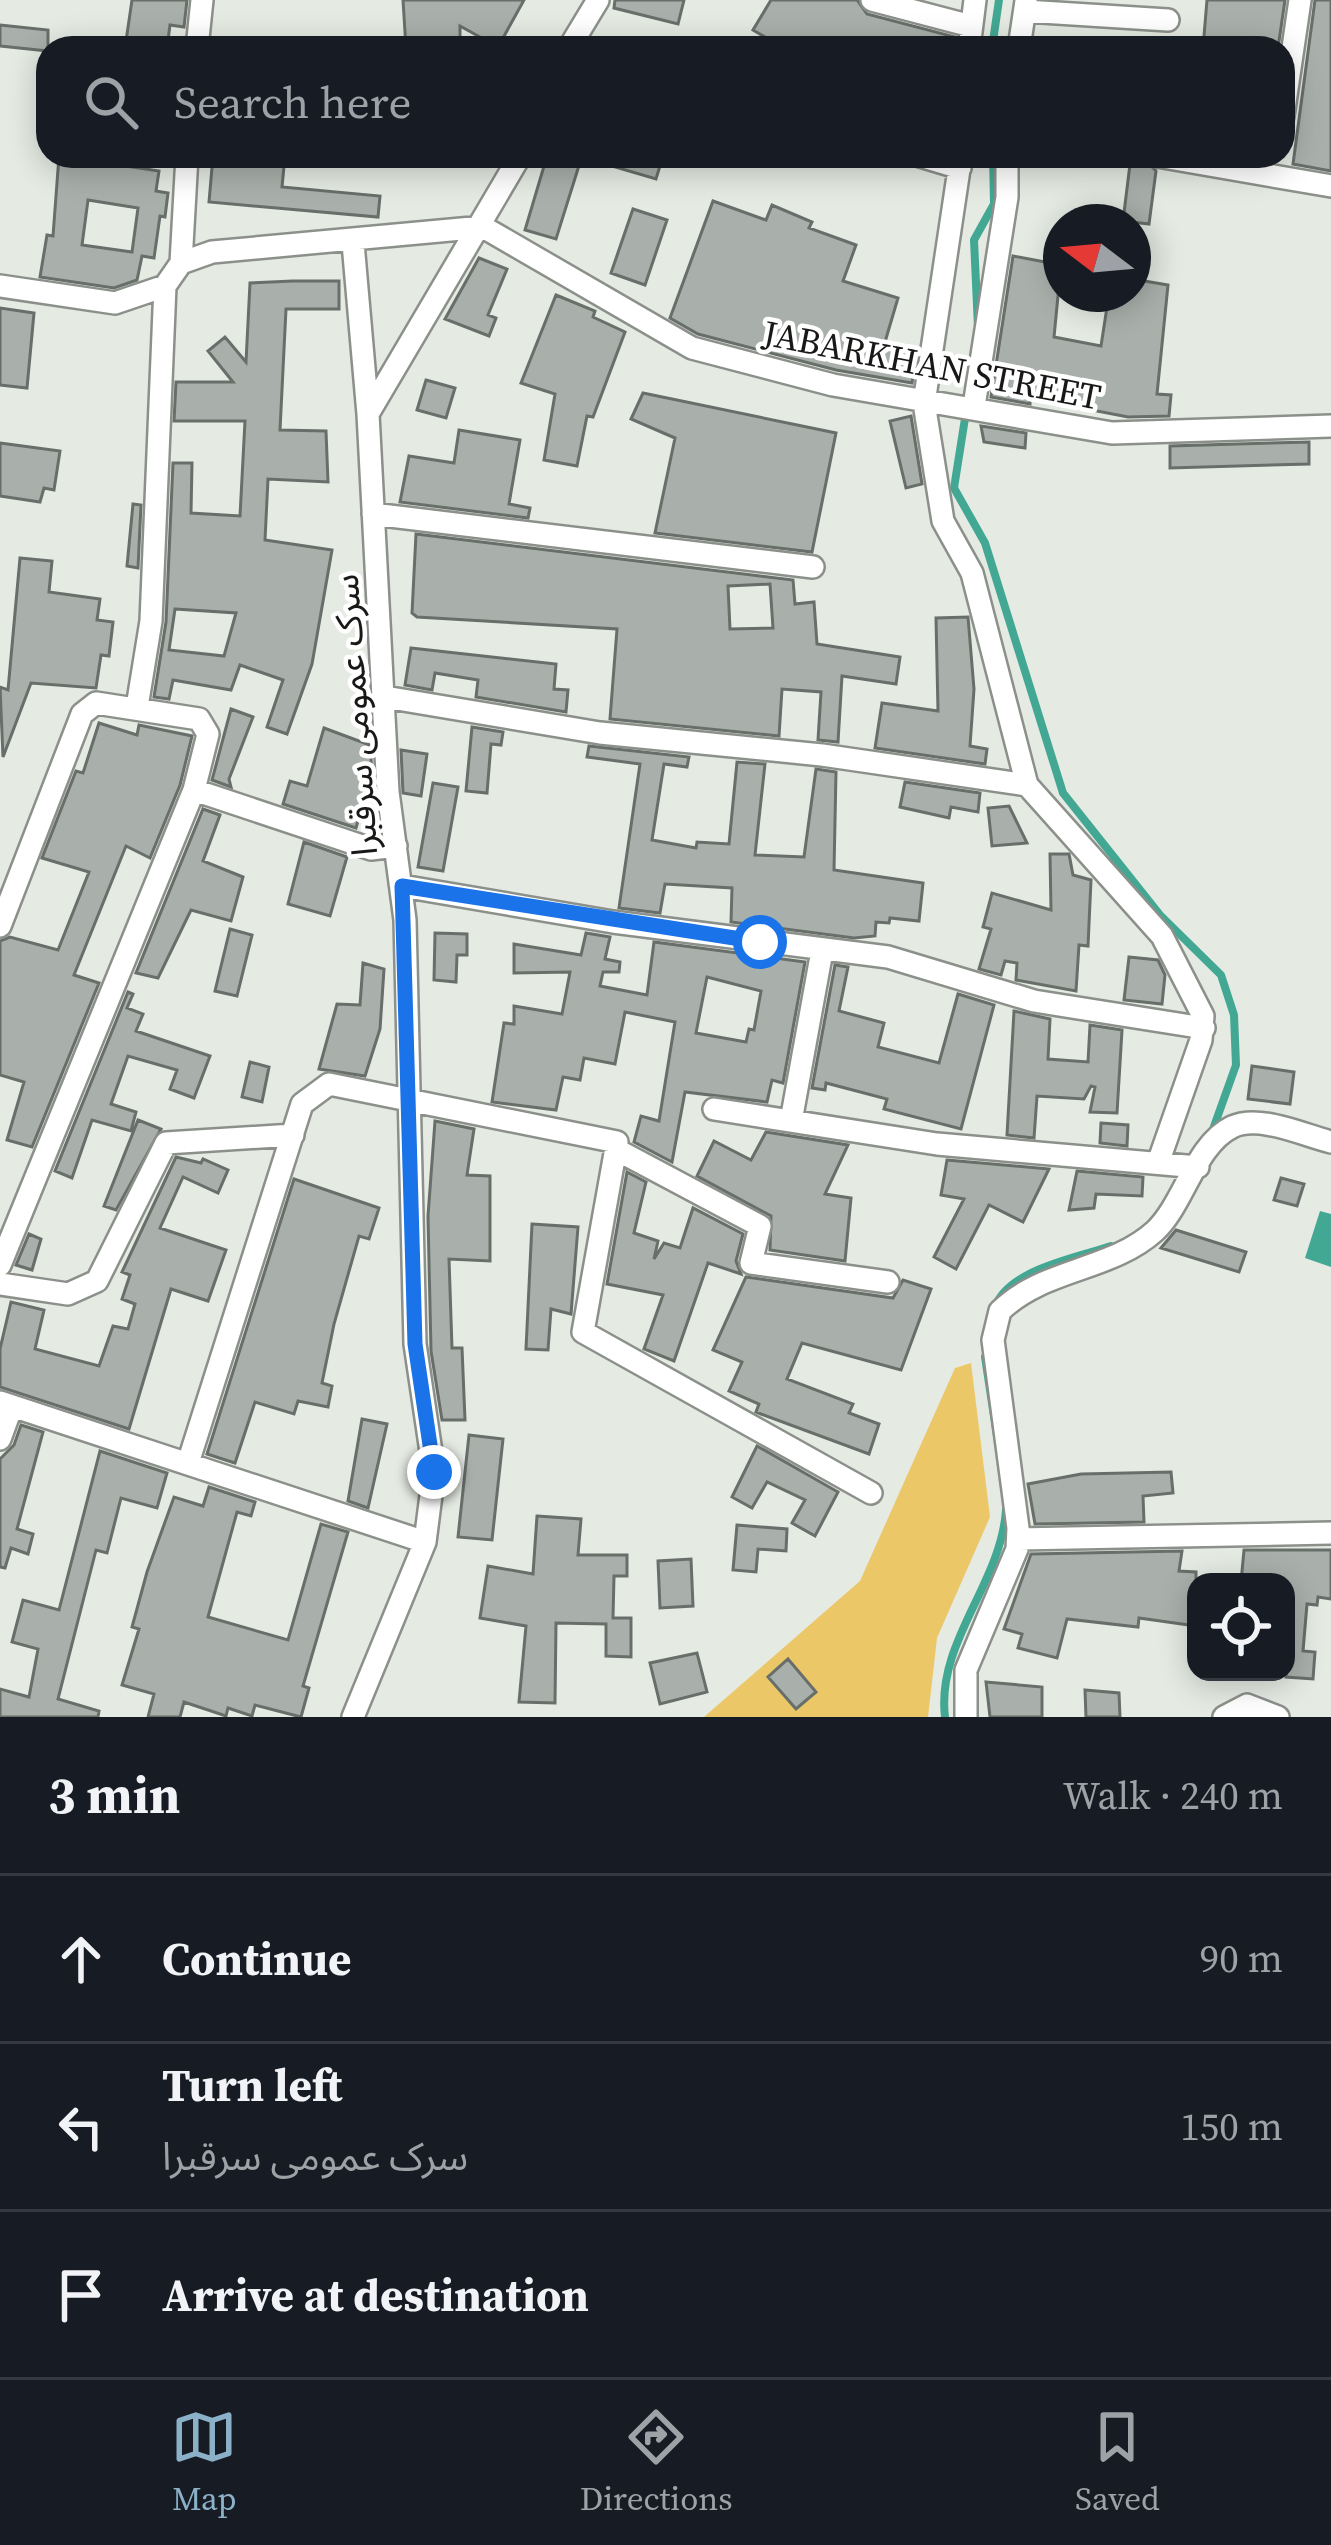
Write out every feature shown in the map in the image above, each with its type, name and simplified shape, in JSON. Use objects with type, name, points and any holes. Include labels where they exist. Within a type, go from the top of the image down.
[{"type":"street","points":[[198,36],[202,0]]},
{"type":"street","points":[[576,36],[598,0]]},
{"type":"street","points":[[872,0],[967,36]]},
{"type":"street","points":[[970,36],[974,0]]},
{"type":"street","points":[[1295,36],[1300,0]]},
{"type":"street","points":[[1021,36],[1025,6],[1168,20]]},
{"type":"street","points":[[137,707],[151,621],[165,286],[181,263],[186,168]]},
{"type":"street","points":[[368,414],[483,227],[514,168]]},
{"type":"street","points":[[959,168],[924,403],[943,521],[972,573],[1027,784],[1162,936],[1204,1016],[1158,1163]]},
{"type":"street","points":[[974,406],[1007,168]]},
{"type":"street","points":[[1279,168],[1331,187]]},
{"type":"street","points":[[181,263],[212,252],[353,243],[483,227]]},
{"type":"street","name":"JABARKHAN STREET","points":[[483,227],[692,349],[924,403],[974,406],[1112,433],[1331,426]]},
{"type":"street","name":"سرک عمومی سرقبرا","points":[[353,243],[402,886],[415,1344],[434,1472],[425,1542],[353,1717]]},
{"type":"street","points":[[0,286],[116,303],[165,286]]},
{"type":"street","points":[[373,514],[603,538],[813,567]]},
{"type":"street","points":[[385,698],[600,733],[822,754],[1027,784]]},
{"type":"street","points":[[0,926],[82,714],[96,703],[199,719],[208,734],[194,790],[0,1265]]},
{"type":"street","points":[[194,790],[371,849],[396,846]]},
{"type":"street","points":[[402,886],[822,951],[888,957],[1034,1001],[1204,1028]]},
{"type":"street","points":[[791,1121],[822,951]]},
{"type":"street","points":[[188,1463],[302,1104],[328,1084],[408,1096],[617,1142],[583,1332],[871,1493]]},
{"type":"street","points":[[715,1109],[937,1144],[1198,1166]]},
{"type":"street","points":[[966,1717],[966,1670],[1018,1539],[993,1340],[1000,1311],[1051,1277],[1129,1250],[1158,1228],[1228,1128],[1250,1122],[1331,1142]]},
{"type":"street","points":[[0,1284],[68,1294],[97,1281],[166,1143],[292,1135]]},
{"type":"street","points":[[619,1151],[760,1226],[751,1263],[888,1282]]},
{"type":"street","points":[[0,1439],[6,1404],[425,1542]]},
{"type":"street","points":[[1018,1539],[1331,1533]]},
{"type":"street","points":[[1224,1717],[1246,1705],[1278,1717]]},
{"type":"shaded area","points":[[1320,1211],[1331,1214],[1331,1267],[1305,1258]]},
{"type":"shaded area","points":[[971,1363],[990,1517],[937,1638],[928,1717],[704,1717],[860,1581],[955,1368]]},
{"type":"building","points":[[132,0],[187,0],[184,27],[170,25],[169,36],[127,36]]},
{"type":"building","points":[[403,0],[524,0],[504,36],[478,36],[460,26],[460,36],[405,36]]},
{"type":"building","points":[[615,0],[684,0],[678,24],[614,8]]},
{"type":"building","points":[[771,0],[857,0],[867,14],[951,36],[763,36],[753,30]]},
{"type":"building","points":[[1207,0],[1285,0],[1280,36],[1204,36]]},
{"type":"building","points":[[1315,0],[1331,0],[1331,171],[1295,164]]},
{"type":"building","points":[[0,25],[48,30],[48,36],[36,36],[36,50],[0,46]]},
{"type":"building","points":[[58,168],[159,171],[156,191],[168,193],[165,217],[160,216],[154,258],[142,256],[137,280],[114,288],[40,277],[47,235],[53,236]],"holes":[[[88,200],[138,208],[132,252],[82,245]]]},
{"type":"building","points":[[212,168],[284,168],[282,187],[380,196],[378,217],[209,202]]},
{"type":"building","points":[[543,168],[578,168],[556,239],[525,230]]},
{"type":"building","points":[[618,168],[659,168],[656,179]]},
{"type":"building","points":[[1130,168],[1156,171],[1151,209],[1151,204],[1125,204]]},
{"type":"building","points":[[713,201],[766,220],[772,205],[812,222],[809,228],[856,245],[843,281],[898,298],[885,342],[917,350],[912,383],[836,370],[698,334],[670,318]]},
{"type":"building","points":[[633,209],[667,220],[645,285],[611,273]]},
{"type":"building","points":[[1013,256],[1043,262],[1043,312],[1056,312],[1054,337],[1101,346],[1106,312],[1151,312],[1151,282],[1168,285],[1157,394],[1171,395],[1169,416],[1128,417],[1030,398],[1030,404],[991,397]]},
{"type":"building","points":[[479,258],[507,269],[488,315],[496,318],[489,336],[445,319]]},
{"type":"building","points":[[339,281],[339,309],[286,309],[280,430],[326,431],[328,482],[268,479],[265,540],[332,550],[312,664],[287,734],[267,727],[283,680],[240,665],[231,690],[173,680],[169,699],[154,697],[166,622],[173,463],[192,463],[191,513],[240,516],[245,421],[174,421],[176,382],[233,382],[208,351],[225,337],[246,362],[250,283]],"holes":[[[175,609],[236,613],[224,656],[169,650]]]},
{"type":"building","points":[[556,295],[595,311],[593,317],[625,332],[593,417],[587,416],[577,466],[544,460],[555,394],[521,383]]},
{"type":"building","points":[[0,308],[34,313],[27,388],[0,385]]},
{"type":"building","points":[[426,380],[455,388],[446,418],[417,410]]},
{"type":"building","points":[[643,393],[836,433],[812,552],[655,533],[675,438],[631,419]]},
{"type":"building","points":[[911,416],[922,484],[906,488],[890,421]]},
{"type":"building","points":[[981,426],[1026,433],[1025,448],[984,442]]},
{"type":"building","points":[[459,430],[520,440],[509,504],[530,508],[528,518],[400,502],[409,456],[454,463]]},
{"type":"building","points":[[1309,442],[1309,464],[1170,468],[1170,446]]},
{"type":"building","points":[[0,443],[60,451],[54,490],[44,488],[40,502],[0,496]]},
{"type":"building","points":[[133,504],[141,505],[138,568],[127,566]]},
{"type":"building","points":[[416,534],[793,580],[795,604],[814,602],[817,644],[900,657],[896,684],[842,676],[838,742],[818,740],[821,692],[782,689],[779,736],[610,719],[617,629],[412,613]],"holes":[[[770,584],[773,628],[730,629],[728,586]]]},
{"type":"building","points":[[20,558],[52,561],[49,592],[100,599],[97,620],[113,622],[109,656],[101,655],[96,688],[31,683],[3,757],[0,687],[8,690]]},
{"type":"building","points":[[968,617],[974,689],[970,746],[987,749],[985,764],[875,748],[882,703],[938,711],[936,618]]},
{"type":"building","points":[[411,648],[556,664],[554,689],[568,690],[566,712],[476,697],[478,680],[435,673],[432,690],[405,685]]},
{"type":"building","points":[[231,709],[253,717],[229,779],[231,787],[212,780]]},
{"type":"building","points":[[99,723],[137,735],[139,725],[192,736],[180,785],[150,858],[126,846],[74,975],[99,983],[32,1147],[7,1140],[24,1082],[0,1075],[0,941],[10,937],[58,950],[89,872],[42,858],[76,771],[83,773]]},
{"type":"building","points":[[472,727],[503,732],[501,745],[491,744],[487,793],[466,791]]},
{"type":"building","points":[[324,728],[370,745],[374,801],[364,799],[356,828],[283,804],[290,781],[307,786]]},
{"type":"building","points":[[589,746],[689,757],[687,767],[664,764],[652,840],[696,848],[697,842],[729,844],[737,762],[765,764],[755,855],[804,857],[816,769],[836,772],[834,870],[923,883],[919,921],[890,918],[889,923],[876,922],[875,936],[854,938],[731,922],[732,888],[665,884],[660,913],[619,908],[640,764],[587,757]]},
{"type":"building","points":[[401,750],[427,754],[421,796],[403,793]]},
{"type":"building","points":[[905,782],[980,793],[978,812],[951,807],[949,818],[900,807]]},
{"type":"building","points":[[433,783],[458,787],[443,871],[418,867]]},
{"type":"building","points":[[1009,806],[1027,843],[992,846],[988,808]]},
{"type":"building","points":[[203,809],[220,815],[203,861],[243,877],[231,921],[191,910],[158,978],[136,973]]},
{"type":"building","points":[[304,842],[347,857],[330,916],[288,904]]},
{"type":"building","points":[[1050,854],[1069,854],[1073,875],[1091,880],[1088,946],[1079,945],[1076,991],[1016,980],[1017,963],[1005,961],[1001,975],[979,969],[991,929],[983,927],[992,893],[1051,910]]},
{"type":"building","points":[[230,929],[252,935],[237,996],[215,991]]},
{"type":"building","points":[[435,933],[467,934],[467,955],[457,955],[456,982],[434,980]]},
{"type":"building","points":[[586,933],[610,937],[605,959],[620,962],[619,972],[603,972],[600,986],[647,995],[654,942],[805,962],[783,1083],[772,1080],[767,1102],[685,1092],[672,1162],[634,1142],[641,1116],[659,1121],[675,1022],[625,1012],[615,1064],[584,1058],[580,1080],[563,1077],[556,1110],[492,1102],[504,1023],[514,1024],[514,1006],[562,1014],[570,972],[514,973],[514,944],[581,955]],"holes":[[[707,977],[761,991],[754,1030],[749,1029],[746,1042],[696,1033]]]},
{"type":"building","points":[[1129,957],[1158,960],[1165,975],[1162,1004],[1124,1000]]},
{"type":"building","points":[[363,963],[384,969],[380,1029],[365,1076],[319,1069],[337,1004],[360,1005]]},
{"type":"building","points":[[835,965],[848,967],[839,1011],[884,1023],[878,1047],[939,1063],[958,994],[994,1005],[961,1129],[884,1109],[887,1099],[826,1083],[825,1090],[812,1088]]},
{"type":"building","points":[[128,992],[133,994],[127,1008],[143,1014],[136,1031],[210,1056],[194,1098],[170,1089],[177,1070],[128,1056],[111,1104],[136,1112],[131,1131],[92,1120],[72,1178],[55,1171]]},
{"type":"building","points":[[1014,1011],[1050,1019],[1048,1059],[1088,1062],[1090,1025],[1122,1030],[1117,1113],[1090,1112],[1095,1087],[1091,1086],[1084,1099],[1037,1096],[1034,1138],[1007,1135]]},
{"type":"building","points":[[250,1062],[269,1067],[262,1102],[242,1097]]},
{"type":"building","points":[[1252,1066],[1294,1072],[1290,1104],[1248,1099]]},
{"type":"building","points":[[138,1120],[161,1129],[116,1210],[104,1206]]},
{"type":"building","points":[[435,1121],[474,1129],[467,1175],[490,1176],[490,1261],[449,1259],[452,1348],[462,1348],[465,1420],[442,1420],[431,1351],[428,1216]]},
{"type":"building","points":[[1101,1123],[1128,1125],[1127,1146],[1100,1143]]},
{"type":"building","points":[[766,1132],[848,1145],[825,1194],[851,1198],[845,1261],[770,1250],[771,1216],[697,1176],[714,1141],[751,1160]]},
{"type":"building","points":[[176,1157],[201,1163],[203,1159],[228,1170],[218,1193],[183,1177],[160,1228],[226,1250],[208,1301],[171,1289],[129,1429],[0,1387],[0,1349],[11,1302],[44,1310],[35,1349],[99,1366],[113,1326],[128,1329],[135,1304],[122,1299],[130,1275],[122,1272]]},
{"type":"building","points":[[947,1160],[1049,1169],[1023,1222],[989,1205],[956,1269],[934,1257],[964,1199],[941,1195]]},
{"type":"building","points":[[1077,1171],[1143,1177],[1142,1196],[1096,1194],[1094,1208],[1069,1210]]},
{"type":"building","points":[[627,1172],[646,1182],[634,1233],[658,1241],[654,1259],[664,1243],[680,1248],[693,1208],[743,1234],[736,1261],[741,1274],[708,1263],[674,1361],[644,1349],[663,1295],[607,1284]]},
{"type":"building","points":[[1281,1178],[1304,1184],[1297,1206],[1274,1200]]},
{"type":"building","points":[[294,1179],[379,1208],[369,1239],[359,1236],[334,1324],[322,1383],[332,1386],[328,1407],[298,1401],[294,1414],[255,1402],[235,1463],[207,1454]]},
{"type":"building","points":[[532,1224],[578,1227],[571,1314],[551,1309],[548,1350],[526,1349]]},
{"type":"building","points":[[1176,1230],[1246,1252],[1239,1272],[1161,1248]]},
{"type":"building","points":[[29,1234],[41,1239],[32,1270],[16,1265]]},
{"type":"building","points":[[746,1277],[893,1298],[903,1280],[931,1289],[901,1370],[802,1343],[787,1379],[853,1404],[849,1413],[879,1424],[869,1454],[756,1412],[759,1404],[729,1391],[742,1362],[713,1350]]},
{"type":"building","points":[[362,1419],[387,1424],[368,1508],[348,1501]]},
{"type":"building","points":[[21,1425],[43,1432],[17,1529],[33,1534],[28,1554],[11,1548],[5,1568],[0,1567],[0,1459],[14,1445]]},
{"type":"building","points":[[469,1435],[503,1439],[492,1540],[458,1537]]},
{"type":"building","points":[[757,1446],[838,1492],[815,1536],[792,1523],[805,1500],[767,1482],[752,1508],[732,1497]]},
{"type":"building","points":[[100,1451],[167,1473],[157,1508],[121,1498],[107,1553],[96,1550],[58,1699],[99,1711],[98,1717],[0,1717],[0,1689],[29,1697],[38,1649],[12,1642],[23,1600],[59,1610]]},
{"type":"building","points":[[1171,1472],[1173,1493],[1143,1496],[1144,1522],[1035,1524],[1028,1484],[1081,1474]]},
{"type":"building","points":[[209,1487],[255,1502],[251,1516],[237,1512],[208,1617],[288,1640],[321,1524],[348,1532],[303,1686],[309,1688],[301,1717],[255,1705],[252,1716],[228,1708],[226,1716],[184,1702],[180,1717],[148,1717],[154,1694],[122,1685],[139,1629],[132,1627],[147,1572],[174,1497],[203,1506]]},
{"type":"building","points":[[537,1516],[581,1519],[578,1555],[627,1555],[627,1576],[614,1576],[613,1618],[631,1618],[631,1657],[606,1656],[606,1624],[556,1623],[555,1703],[519,1702],[526,1626],[480,1618],[488,1566],[533,1574]]},
{"type":"building","points":[[737,1525],[787,1529],[786,1551],[758,1549],[756,1572],[733,1570]]},
{"type":"building","points":[[1244,1550],[1331,1550],[1331,1599],[1318,1597],[1317,1605],[1307,1604],[1303,1651],[1315,1652],[1313,1679],[1295,1678],[1295,1573],[1242,1573]]},
{"type":"building","points":[[1182,1551],[1179,1571],[1196,1572],[1187,1573],[1187,1625],[1139,1618],[1138,1627],[1067,1619],[1057,1658],[1018,1648],[1022,1634],[1004,1629],[1031,1554]]},
{"type":"building","points":[[691,1559],[693,1606],[660,1608],[658,1561]]},
{"type":"building","points":[[697,1653],[707,1692],[660,1704],[650,1663]]},
{"type":"building","points":[[788,1659],[816,1692],[796,1709],[768,1677]]},
{"type":"building","points":[[986,1682],[1042,1687],[1042,1717],[990,1717]]},
{"type":"building","points":[[1085,1690],[1119,1693],[1120,1717],[1086,1717]]},
{"type":"waterway","points":[[994,36],[999,0]]},
{"type":"waterway","points":[[978,327],[974,240],[994,204],[993,168]]},
{"type":"waterway","points":[[966,412],[954,488],[985,543],[1063,793],[1160,915],[1221,975],[1234,1015],[1236,1065],[1212,1132]]},
{"type":"waterway","points":[[995,1307],[1014,1283],[1029,1274],[1111,1246]]},
{"type":"waterway","points":[[985,1357],[999,1449]]},
{"type":"waterway","points":[[945,1717],[950,1663],[993,1563],[1006,1510]]},
{"type":"route","points":[[434,1472],[415,1344],[402,886],[760,942]]}]
